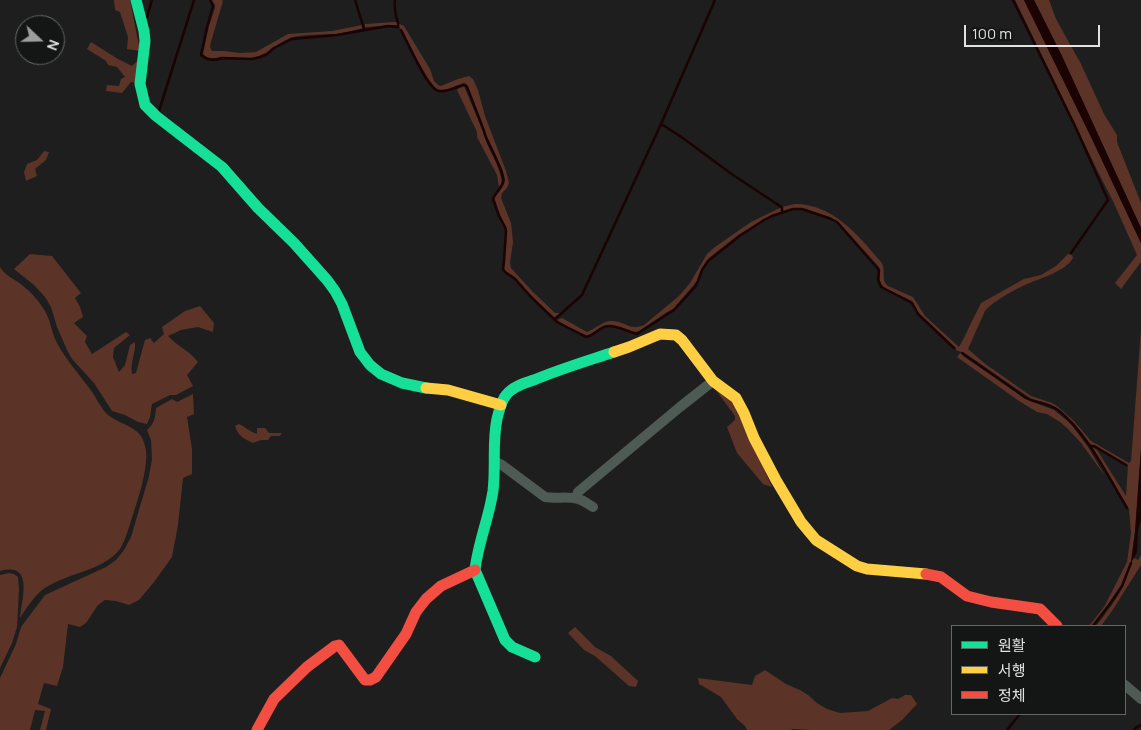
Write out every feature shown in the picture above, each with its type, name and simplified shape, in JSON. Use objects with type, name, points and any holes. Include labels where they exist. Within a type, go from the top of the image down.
[{"type":"street","points":[[136,0],[145,42],[140,84],[145,105],[156,116],[222,167],[253,203],[294,243],[327,280],[342,304],[360,352],[370,365],[382,374],[402,383],[430,389],[448,390],[501,406]]},
{"type":"street","points":[[535,657],[512,647],[505,640],[475,570],[493,492],[497,420],[502,400],[516,387],[660,334],[676,335],[682,340],[713,381],[736,398],[776,480],[801,522],[816,540],[856,566],[867,569],[930,574],[941,577],[967,596],[991,602],[1040,608],[1056,625]]},
{"type":"street","points":[[576,498],[578,492],[680,406],[713,381]]},
{"type":"street","points":[[494,461],[545,497],[576,498],[593,507]]},
{"type":"street","points":[[257,730],[274,699],[307,667],[335,646],[339,645],[365,680],[376,677],[406,634],[416,612],[426,599],[441,586],[475,570]]},
{"type":"street","points":[[1126,686],[1141,699]]},
{"type":"shaded area","points":[[114,0],[130,0],[140,51],[127,49],[128,37],[120,12],[115,10]]},
{"type":"shaded area","points":[[212,0],[223,1],[211,42],[210,47],[212,51],[256,52],[288,34],[332,31],[362,25],[363,28],[336,34],[293,37],[262,56],[257,57],[211,58],[203,54],[215,8]]},
{"type":"shaded area","points":[[1015,0],[1024,0],[1141,243],[1141,262],[1121,289],[1115,283],[1137,255],[1113,201]]},
{"type":"shaded area","points":[[1024,0],[1034,0],[1061,54],[1141,228],[1141,243],[1092,139]]},
{"type":"shaded area","points":[[1034,0],[1049,0],[1056,19],[1081,64],[1104,114],[1117,135],[1117,142],[1141,203],[1141,228],[1061,54]]},
{"type":"shaded area","points":[[395,22],[404,26],[438,85],[441,86],[469,76],[473,79],[509,183],[501,198],[511,223],[513,242],[511,268],[555,313],[561,313],[555,318],[538,303],[516,278],[505,271],[507,230],[494,197],[505,180],[467,85],[464,83],[448,89],[438,89],[425,73],[399,27],[395,25],[365,27],[365,24]]},
{"type":"shaded area","points":[[91,42],[132,66],[140,58],[137,83],[131,82],[122,93],[106,91],[107,85],[119,86],[121,79],[125,77],[117,67],[108,65],[106,61],[87,49]]},
{"type":"shaded area","points":[[464,86],[499,169],[502,183],[499,187],[497,175],[477,137],[477,132],[457,90]]},
{"type":"shaded area","points":[[44,151],[49,152],[46,160],[35,169],[37,176],[26,181],[24,172],[27,164],[37,160]]},
{"type":"shaded area","points":[[795,204],[809,205],[833,215],[844,223],[881,262],[884,268],[884,281],[886,284],[913,297],[925,316],[959,347],[981,303],[1024,279],[1041,275],[1056,266],[1068,254],[1072,255],[1073,258],[1064,267],[1015,290],[988,308],[968,349],[984,363],[1031,396],[1057,406],[1074,421],[1091,441],[1129,463],[1131,461],[1141,330],[1141,449],[1131,561],[1134,558],[1138,560],[1141,555],[1141,565],[1102,625],[1097,625],[1120,592],[1129,569],[1109,604],[1090,625],[1104,607],[1127,562],[1131,533],[1129,509],[1092,447],[1097,450],[1126,496],[1128,465],[1091,445],[1074,423],[1061,411],[1051,405],[1030,398],[962,352],[963,356],[1030,401],[1054,410],[1071,424],[1088,447],[1105,476],[1081,443],[1060,422],[1047,414],[1037,412],[1019,401],[957,357],[961,352],[956,350],[925,321],[912,301],[882,285],[879,267],[841,225],[830,217],[805,209],[794,208],[772,215],[738,235],[709,258],[697,281],[673,309],[639,331],[635,332],[607,325],[586,335],[557,320],[562,318],[587,332],[610,321],[631,327],[644,325],[679,296],[690,283],[707,254],[715,247],[751,222],[782,207]]},
{"type":"shaded area","points":[[30,254],[52,256],[81,293],[75,298],[83,317],[74,323],[87,336],[85,342],[92,354],[126,332],[130,335],[114,348],[113,357],[119,372],[125,365],[130,345],[135,342],[132,374],[136,373],[145,340],[150,338],[154,343],[164,334],[162,327],[185,311],[200,306],[214,323],[213,332],[198,327],[181,330],[168,336],[198,362],[187,375],[193,386],[152,404],[147,424],[112,411],[94,383],[72,359],[57,327],[51,307],[45,297],[34,285],[14,269]]},
{"type":"shaded area","points":[[0,267],[7,275],[29,291],[39,302],[46,312],[57,343],[102,408],[107,414],[137,431],[146,448],[145,469],[140,492],[120,549],[104,563],[60,580],[41,591],[20,618],[24,592],[22,577],[18,572],[11,570],[0,571]]},
{"type":"shaded area","points":[[712,385],[734,401],[772,487],[763,484],[737,453],[727,427],[735,420],[735,416]]},
{"type":"shaded area","points":[[193,394],[194,414],[187,417],[192,449],[192,474],[183,478],[178,525],[172,557],[139,600],[129,605],[105,600],[98,605],[86,623],[80,627],[68,624],[63,667],[57,686],[44,683],[38,704],[51,709],[46,730],[40,730],[45,711],[35,710],[30,730],[0,730],[0,678],[16,644],[21,627],[45,595],[106,567],[116,560],[124,550],[131,537],[149,476],[152,459],[151,440],[147,430],[152,425],[156,408],[172,399],[177,402]]},
{"type":"shaded area","points":[[239,424],[257,434],[257,428],[265,428],[269,433],[282,433],[280,436],[271,436],[268,440],[253,443],[240,435],[235,426]]},
{"type":"shaded area","points":[[1141,449],[1141,520],[1138,531],[1137,552],[1131,563],[1135,532]]},
{"type":"shaded area","points":[[9,573],[18,577],[17,627],[12,643],[0,668],[0,575]]},
{"type":"shaded area","points":[[575,627],[595,647],[611,656],[638,681],[636,687],[629,686],[595,656],[584,650],[568,633]]},
{"type":"shaded area","points":[[765,670],[786,684],[808,695],[827,709],[840,713],[868,711],[892,698],[898,699],[905,695],[911,695],[917,704],[902,720],[889,730],[747,730],[721,697],[699,684],[698,678],[752,685],[755,676]]},
{"type":"waterway","points":[[147,17],[152,0]]},
{"type":"waterway","points":[[159,111],[194,0]]},
{"type":"waterway","points":[[210,0],[213,6],[201,55],[214,60],[260,57],[292,39],[337,35],[388,26],[398,27],[395,0]]},
{"type":"waterway","points":[[355,0],[364,29]]},
{"type":"waterway","points":[[555,319],[582,295],[661,124],[715,0]]},
{"type":"waterway","points":[[1013,0],[1075,126],[1108,200],[1071,253]]},
{"type":"waterway","points":[[401,30],[423,73],[433,88],[441,91],[465,85],[467,87],[503,177],[503,182],[493,199],[506,231],[503,269],[557,322],[586,337],[608,326],[637,334],[674,310],[695,287],[708,261],[741,235],[772,216],[793,209],[802,209],[837,222],[879,270],[878,280],[881,287],[912,303],[918,314],[954,348]]},
{"type":"waterway","points":[[661,124],[780,206],[782,213]]},
{"type":"waterway","points":[[962,353],[1026,398],[1047,404],[1058,410],[1069,420],[1088,443],[1127,508]]},
{"type":"waterway","points":[[1090,446],[1094,446],[1126,465]]},
{"type":"waterway","points":[[1094,625],[1122,586],[1131,563]]},
{"type":"waterway","points":[[1007,730],[1019,715]]},
{"type":"waterway","points":[[1134,730],[1141,725]]},
{"type":"traffic: fast","points":[[136,0],[145,41],[140,84],[145,105],[156,116],[222,167],[258,208],[294,243],[327,280],[342,304],[360,352],[370,365],[381,374],[402,383],[426,388]]},
{"type":"traffic: fast","points":[[535,657],[512,647],[505,640],[475,570],[493,491],[495,437],[499,413],[505,396],[516,387],[614,352]]},
{"type":"traffic: slow","points":[[614,352],[660,334],[676,335],[682,340],[713,381],[736,398],[776,480],[801,522],[816,540],[857,566],[867,569],[926,574]]},
{"type":"traffic: slow","points":[[426,388],[448,390],[501,405]]},
{"type":"traffic: jam","points":[[257,730],[274,699],[307,667],[335,646],[339,645],[365,680],[376,677],[406,634],[416,612],[426,599],[441,586],[475,570]]},
{"type":"traffic: jam","points":[[926,574],[941,577],[967,596],[991,602],[1040,609],[1056,625]]}]
